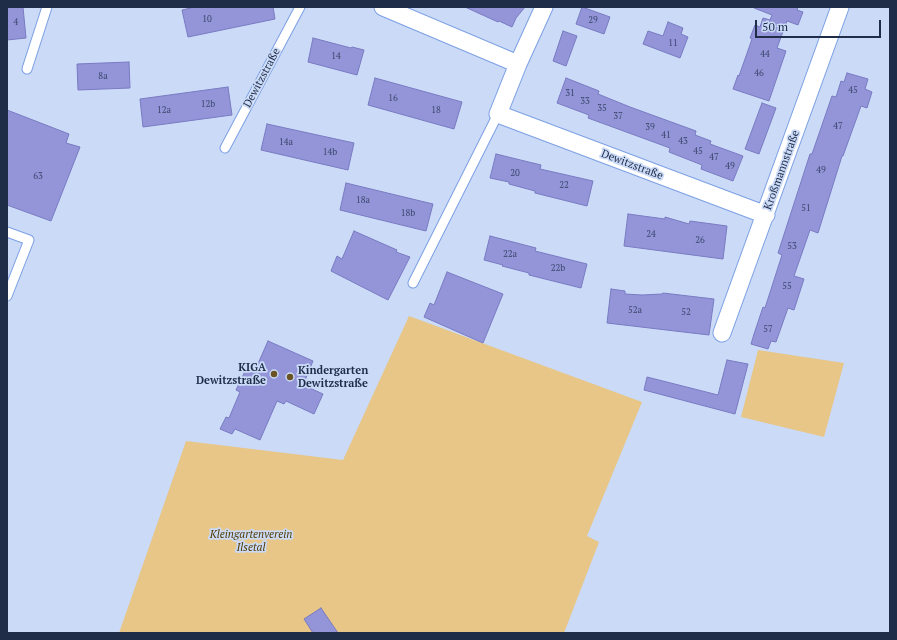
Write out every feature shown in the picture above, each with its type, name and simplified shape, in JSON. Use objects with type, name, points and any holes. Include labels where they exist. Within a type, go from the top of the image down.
[{"type":"street","points":[[383,7],[518,64]]},
{"type":"street","points":[[498,114],[518,64],[544,7]]},
{"type":"street","name":"Kroßmannstraße","points":[[722,333],[766,215],[840,7]]},
{"type":"street","name":"Dewitzstraße","points":[[498,114],[766,215]]},
{"type":"lane","points":[[27,69],[47,7]]},
{"type":"lane","name":"Dewitzstraße","points":[[224,148],[300,7]]},
{"type":"lane","points":[[413,283],[498,114]]},
{"type":"lane","points":[[7,232],[29,240],[7,296]]},
{"type":"green space","name":"Kleingartenverein Ilsetal","points":[[409,316],[642,402],[587,536],[599,542],[564,633],[119,633],[186,441],[343,460]]},
{"type":"green space","points":[[758,350],[844,363],[824,437],[741,417]]},
{"type":"building","points":[[7,7],[23,7],[26,38],[7,40]]},
{"type":"building","points":[[195,7],[273,7],[275,19],[188,37],[182,10]]},
{"type":"building","points":[[465,7],[525,7],[516,18],[512,27]]},
{"type":"building","points":[[582,7],[610,17],[604,34],[576,24]]},
{"type":"building","points":[[754,7],[798,7],[797,10],[803,12],[798,25],[787,21],[777,48],[786,51],[769,101],[733,89],[752,39],[750,38],[755,25],[760,27],[763,18],[770,20],[772,15]]},
{"type":"building","points":[[668,22],[683,28],[681,34],[688,37],[680,58],[643,44],[648,31],[663,36]]},
{"type":"building","points":[[563,31],[577,36],[566,66],[553,61]]},
{"type":"building","points":[[313,38],[364,50],[357,75],[308,62]]},
{"type":"building","points":[[129,62],[130,88],[78,90],[77,64]]},
{"type":"building","points":[[847,73],[868,79],[865,89],[872,92],[867,108],[861,106],[842,156],[818,233],[810,230],[794,276],[804,279],[794,310],[788,308],[776,342],[771,341],[768,349],[751,344],[763,307],[765,308],[782,255],[778,253],[810,154],[812,154],[832,96],[836,97],[841,81],[844,82]]},
{"type":"building","points":[[375,78],[462,102],[454,129],[368,105]]},
{"type":"building","points":[[566,78],[599,91],[598,94],[696,131],[695,135],[711,141],[710,144],[743,156],[733,181],[701,169],[702,165],[669,152],[670,148],[588,118],[589,115],[557,103]]},
{"type":"building","points":[[228,87],[232,115],[143,127],[140,99]]},
{"type":"building","points":[[762,103],[776,108],[759,154],[745,149]]},
{"type":"building","points":[[7,110],[69,134],[66,143],[80,147],[51,221],[7,205]]},
{"type":"building","points":[[267,124],[354,143],[348,170],[261,150]]},
{"type":"building","points":[[496,154],[541,165],[540,169],[593,181],[587,206],[535,193],[535,191],[509,184],[509,182],[490,178]]},
{"type":"building","points":[[346,183],[433,204],[426,231],[340,210]]},
{"type":"building","points":[[628,214],[665,219],[665,217],[689,224],[690,221],[727,226],[723,259],[624,246]]},
{"type":"building","points":[[354,231],[397,250],[396,252],[410,257],[388,300],[331,271],[337,256],[342,259]]},
{"type":"building","points":[[490,236],[536,248],[535,251],[587,264],[581,288],[529,275],[529,273],[484,260]]},
{"type":"building","points":[[447,272],[503,294],[483,343],[424,317],[430,303],[434,305]]},
{"type":"building","points":[[611,289],[625,291],[625,294],[642,295],[663,293],[714,299],[709,335],[607,323]]},
{"type":"building","name":"KIGA Dewitzstraße","points":[[268,341],[313,361],[303,385],[323,394],[314,414],[286,401],[284,404],[277,401],[260,440],[235,429],[232,434],[220,429],[226,417],[229,418],[240,392],[236,390],[249,363],[257,366]]},
{"type":"building","points":[[727,360],[748,364],[735,414],[644,390],[647,377],[718,395]]},
{"type":"building","points":[[321,608],[338,633],[313,633],[304,619]]},
{"type":"place","name":"KIGA Dewitzstraße","points":[[274,374]]},
{"type":"place","name":"Kindergarten Dewitzstraße","points":[[290,377]]}]
